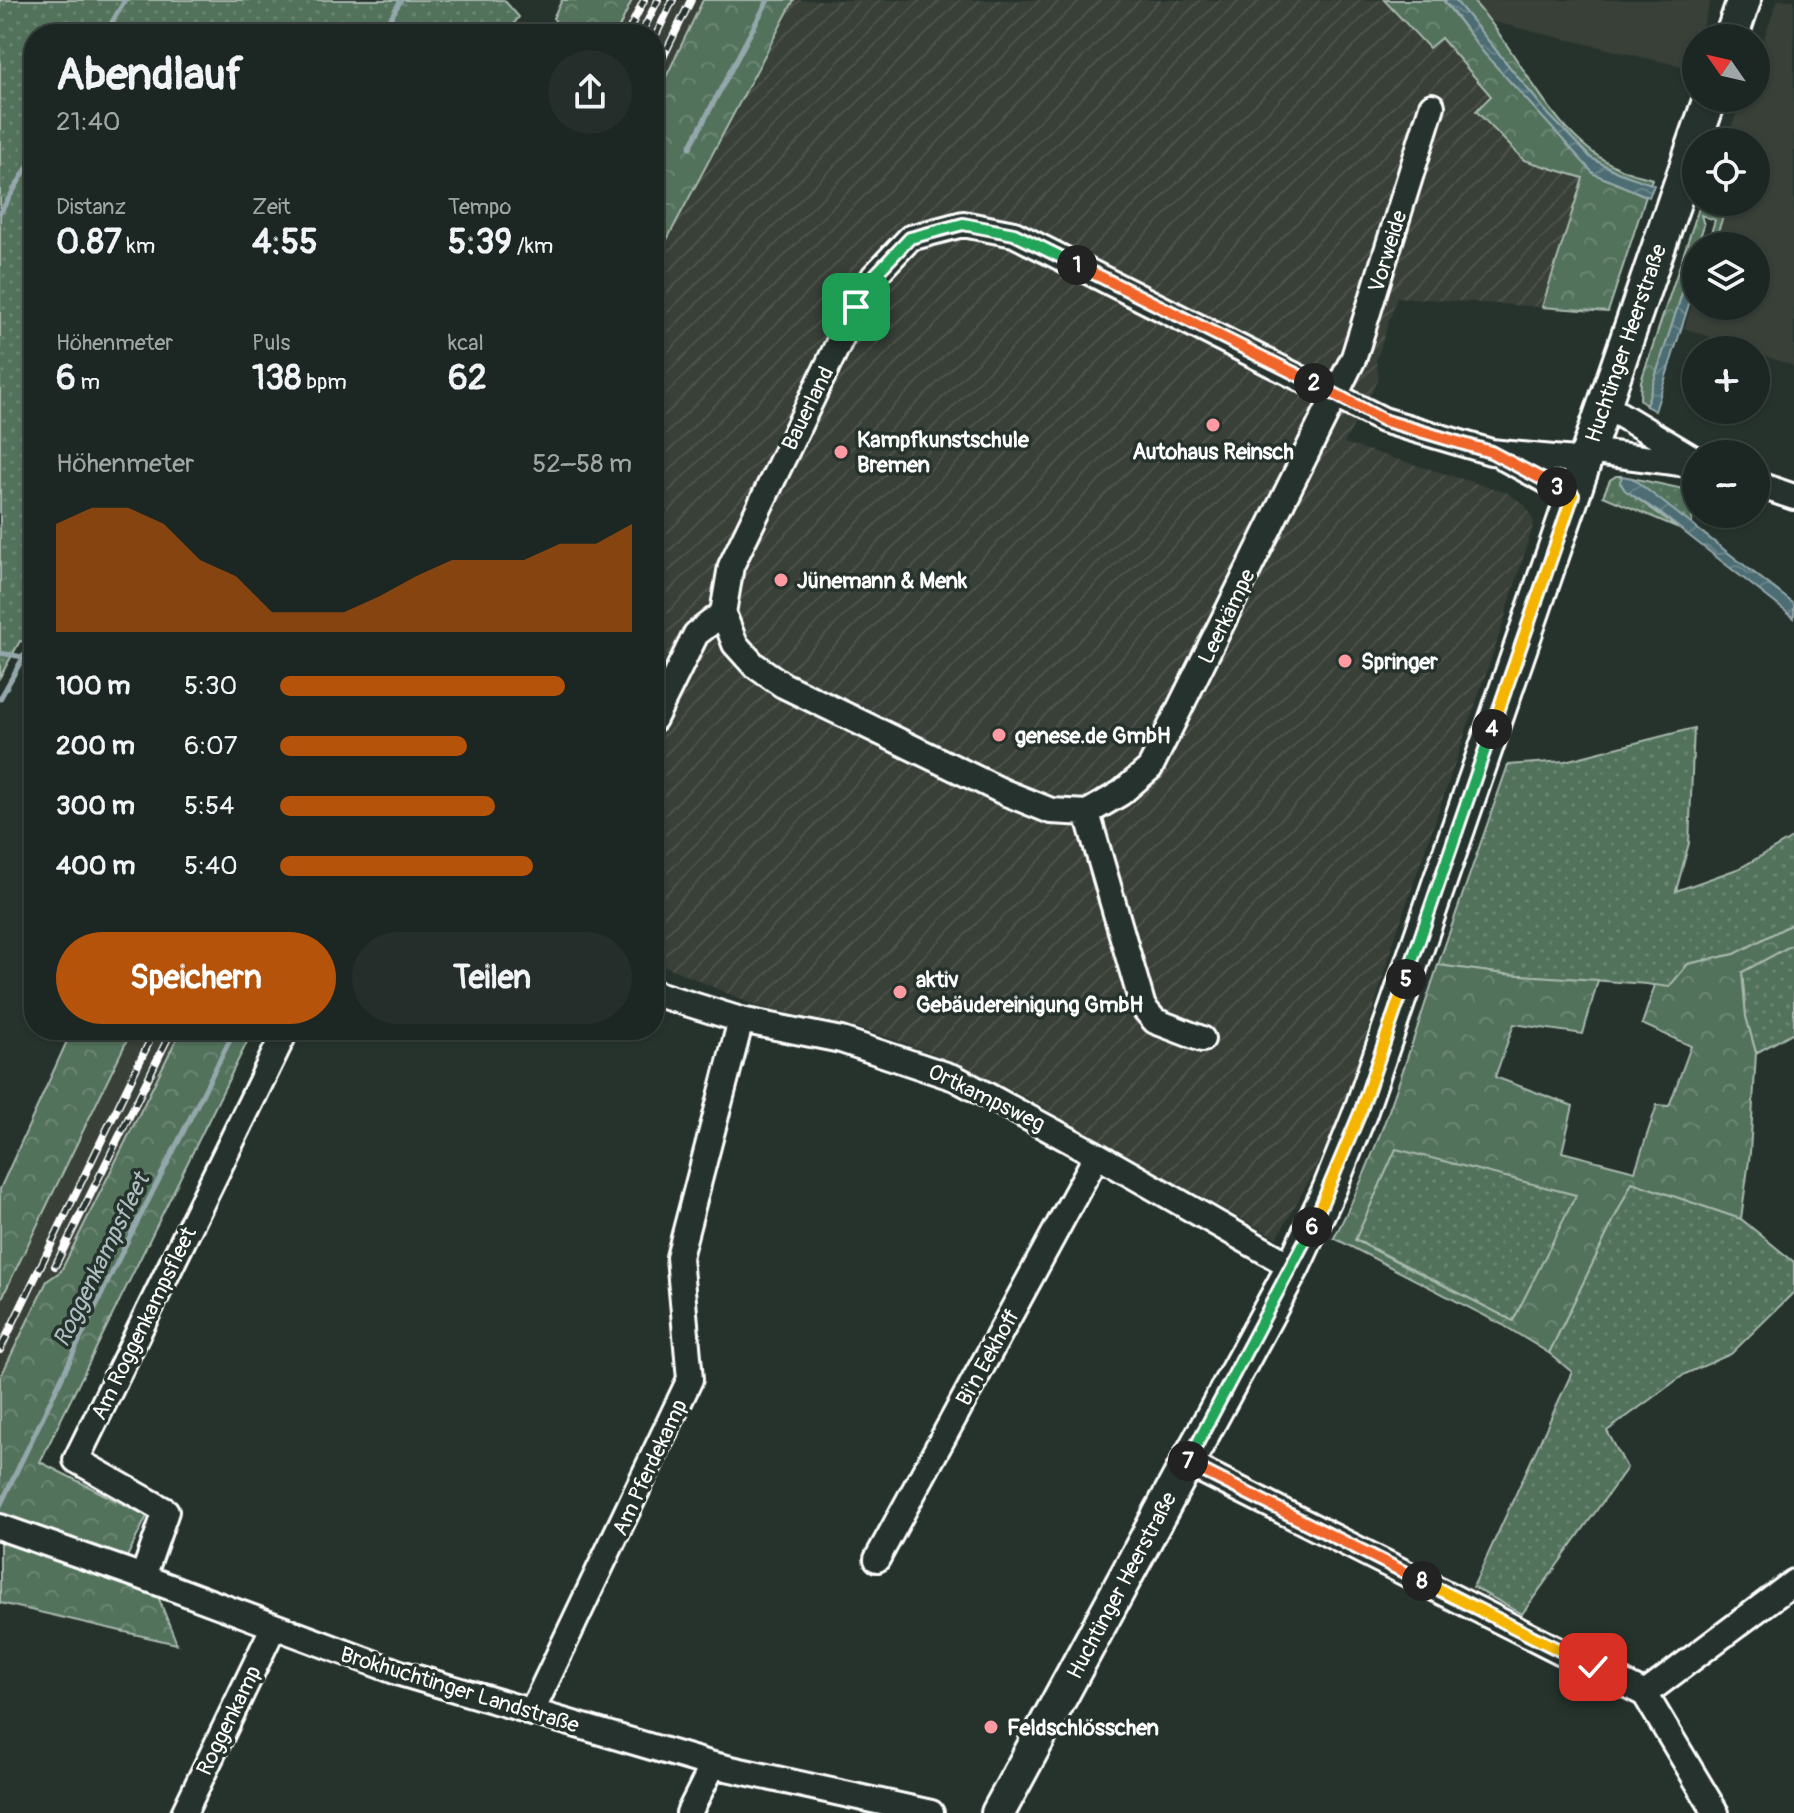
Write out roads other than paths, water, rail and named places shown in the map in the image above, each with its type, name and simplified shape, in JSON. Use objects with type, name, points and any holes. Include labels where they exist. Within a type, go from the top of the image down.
[{"type":"main road","points":[[1736,24],[1744,0]]},
{"type":"main road","name":"Huchtinger Heerstraße","points":[[998,1813],[1293,1267],[1329,1190],[1360,1113],[1705,112]]},
{"type":"street","name":"Vorweide","points":[[1336,394],[1354,357],[1432,106]]},
{"type":"street","name":"Bauerland","points":[[723,613],[731,566],[856,307],[874,276],[910,238],[963,224],[1014,234],[1383,420],[1491,452],[1573,495]]},
{"type":"street","name":"Leerkämpe","points":[[1087,813],[1121,793],[1150,768],[1336,394]]},
{"type":"street","points":[[1604,405],[1682,453]]},
{"type":"street","name":"Bauerland","points":[[1491,452],[1682,461]]},
{"type":"street","points":[[1770,489],[1794,497]]},
{"type":"street","points":[[664,699],[696,634],[723,613],[735,644],[754,665],[783,685],[1006,793],[1051,811],[1087,813],[1143,1007],[1155,1021],[1202,1039]]},
{"type":"street","name":"Ortkampsweg","points":[[664,996],[741,1020],[841,1040],[955,1078],[1293,1267]]},
{"type":"street","name":"Am Pferdekamp","points":[[531,1713],[690,1379],[679,1257],[741,1020]]},
{"type":"street","name":"Am Roggenkampsfleet","points":[[143,1577],[166,1511],[76,1460],[281,1040]]},
{"type":"street","name":"Bi'n Eekhoff","points":[[877,1559],[1097,1155]]},
{"type":"street","points":[[1187,1463],[1645,1694],[1716,1813]]},
{"type":"street","name":"Brokhuchtinger Landstraße","points":[[0,1527],[400,1673],[713,1765],[931,1813]]},
{"type":"street","points":[[1645,1694],[1794,1582]]},
{"type":"street","name":"Roggenkamp","points":[[184,1813],[273,1628]]},
{"type":"street","points":[[689,1813],[713,1765]]},
{"type":"water","points":[[1444,0],[1455,0],[1548,114],[1591,158],[1617,172],[1654,185],[1649,197],[1594,174],[1484,53]]},
{"type":"water","points":[[1682,294],[1684,320],[1655,411],[1646,406]]},
{"type":"water","points":[[1622,476],[1632,478],[1682,517],[1682,528],[1696,528],[1794,604],[1794,618],[1660,513],[1625,490],[1620,482]]},
{"type":"waterway","points":[[111,24],[125,0]]},
{"type":"waterway","points":[[387,24],[401,0]]},
{"type":"waterway","name":"Roggenkampsfleet","points":[[690,147],[768,0]]},
{"type":"waterway","points":[[0,213],[24,173]]},
{"type":"waterway","points":[[0,653],[23,657]]},
{"type":"waterway","points":[[0,699],[24,656]]},
{"type":"waterway","name":"Roggenkampsfleet","points":[[0,1506],[123,1250],[230,1040]]},
{"type":"railway","points":[[632,24],[644,0]]},
{"type":"railway","points":[[646,24],[658,0]]},
{"type":"railway","points":[[661,24],[673,0]]},
{"type":"railway","points":[[664,55],[691,0]]},
{"type":"railway","points":[[0,1350],[150,1040]]},
{"type":"railway","points":[[55,1266],[167,1040]]},
{"type":"place","name":"Autohaus Reinsch","points":[[1213,425]]},
{"type":"place","name":"Kampfkunstschule Bremen","points":[[841,452]]},
{"type":"place","name":"Jünemann & Menk","points":[[781,580]]},
{"type":"place","name":"Springer","points":[[1345,661]]},
{"type":"place","name":"genese.de GmbH","points":[[999,735]]},
{"type":"place","name":"aktiv Gebäudereinigung GmbH","points":[[900,992]]},
{"type":"place","name":"Feldschlösschen","points":[[991,1727]]}]
